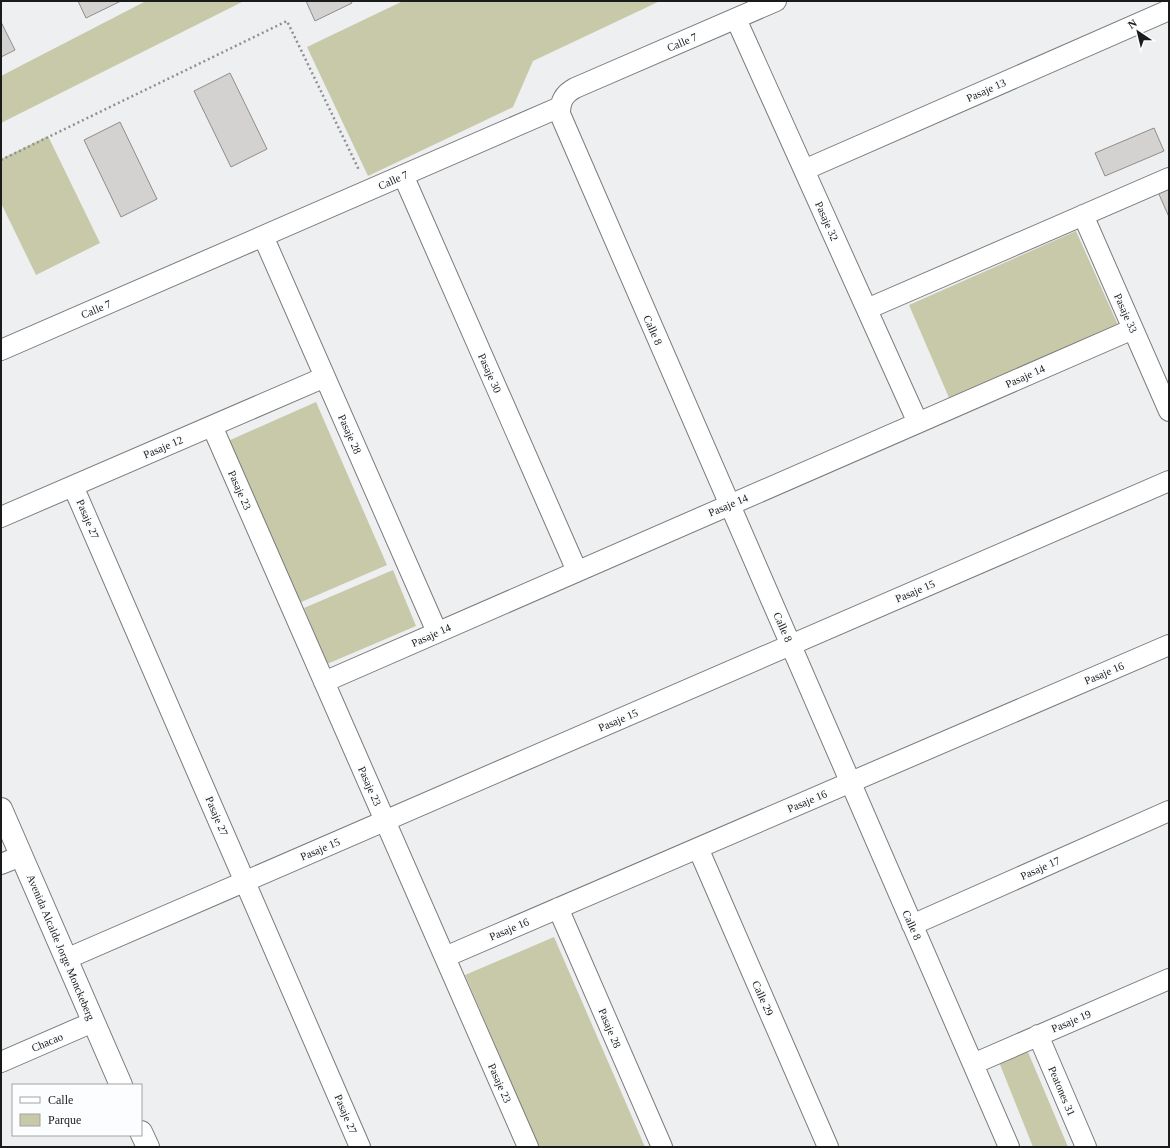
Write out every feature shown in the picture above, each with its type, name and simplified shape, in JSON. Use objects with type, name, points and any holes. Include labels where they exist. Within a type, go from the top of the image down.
[{"type":"main road","name":"Avenida Alcalde Jorge Monckeberg","points":[[1,809],[121,1084]]},
{"type":"main road","points":[[142,1134],[148,1147]]},
{"type":"street","name":"Calle 7","points":[[1,350],[560,107],[565,95],[575,88],[776,1]]},
{"type":"street","name":"Pasaje 13","points":[[804,170],[1169,10]]},
{"type":"street","name":"Pasaje 32","points":[[736,19],[918,423]]},
{"type":"street","name":"Calle 8","points":[[560,107],[560,114],[565,128],[1009,1147]]},
{"type":"street","name":"Pasaje 30","points":[[403,175],[577,571]]},
{"type":"street","points":[[867,309],[1169,178]]},
{"type":"street","name":"Pasaje 33","points":[[1083,215],[1169,412]]},
{"type":"street","name":"Pasaje 28","points":[[263,236],[437,632]]},
{"type":"street","name":"Pasaje 14","points":[[324,682],[1133,329]]},
{"type":"street","name":"Pasaje 12","points":[[1,517],[325,377]]},
{"type":"street","name":"Pasaje 23","points":[[212,426],[528,1147]]},
{"type":"street","name":"Pasaje 15","points":[[66,959],[1169,481]]},
{"type":"street","name":"Pasaje 27","points":[[73,486],[360,1147]]},
{"type":"street","name":"Pasaje 16","points":[[445,957],[1169,645]]},
{"type":"street","name":"Pasaje 17","points":[[912,925],[1169,811]]},
{"type":"street","name":"Calle 29","points":[[698,848],[828,1147]]},
{"type":"street","points":[[1,864],[21,856]]},
{"type":"street","name":"Pasaje 28","points":[[558,908],[662,1147]]},
{"type":"street","name":"Pasaje 19","points":[[973,1064],[1169,979]]},
{"type":"street","name":"Chacao","points":[[1,1062],[93,1022]]},
{"type":"street","name":"Peatones 31","points":[[1038,1035],[1086,1147]]},
{"type":"path","points":[[1,160],[288,21],[368,190]]},
{"type":"green space","points":[[146,1],[244,1],[1,123],[1,76]]},
{"type":"green space","points":[[403,1],[660,1],[533,61],[513,107],[368,176],[307,47]]},
{"type":"green space","points":[[48,136],[100,243],[36,275],[1,203],[1,159]]},
{"type":"green space","points":[[1076,231],[1118,325],[950,400],[909,305]]},
{"type":"green space","points":[[316,402],[387,565],[299,603],[228,441]]},
{"type":"green space","points":[[393,570],[416,626],[327,664],[304,608]]},
{"type":"green space","points":[[554,937],[645,1147],[539,1147],[465,975]]},
{"type":"green space","points":[[1028,1052],[1068,1147],[1033,1147],[999,1062]]},
{"type":"building","points":[[78,1],[121,1],[86,18]]},
{"type":"building","points":[[306,1],[351,1],[352,3],[315,21]]},
{"type":"building","points":[[1,22],[15,50],[1,57]]},
{"type":"building","points":[[230,73],[267,149],[231,167],[194,91]]},
{"type":"building","points":[[120,122],[157,199],[121,217],[84,140]]},
{"type":"building","points":[[1154,128],[1164,151],[1105,176],[1095,153]]},
{"type":"building","points":[[1169,188],[1169,217],[1158,192]]}]
